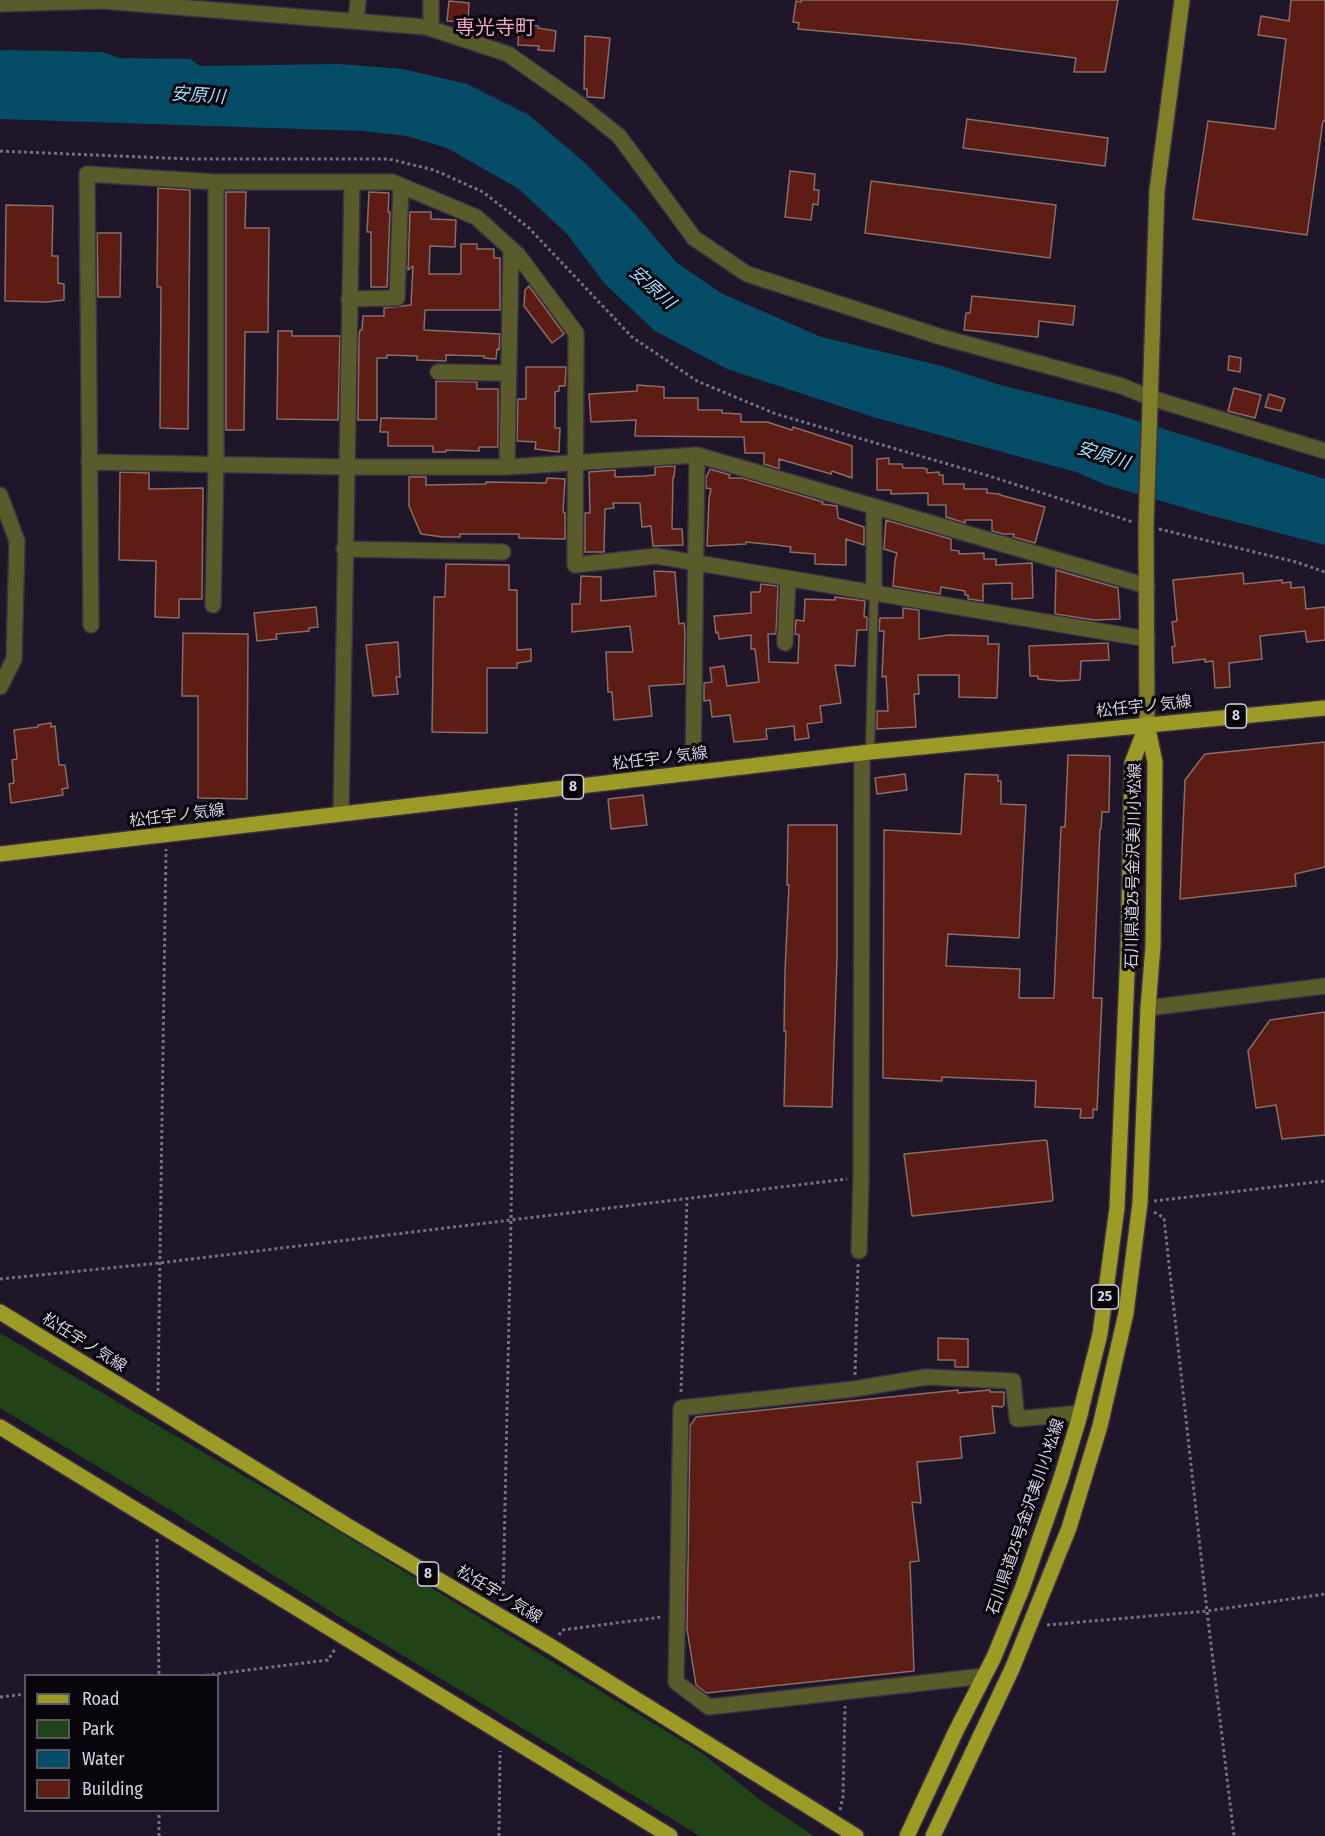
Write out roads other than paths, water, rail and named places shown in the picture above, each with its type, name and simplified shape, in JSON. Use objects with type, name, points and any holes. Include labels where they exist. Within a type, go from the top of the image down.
[{"type":"main road","name":"松任宇ノ気線","points":[[0,854],[866,753],[1325,708]]},
{"type":"main road","name":"石川県道25号金沢美川小松線","points":[[933,1836],[1012,1669],[1069,1528],[1100,1426],[1126,1312],[1140,1203],[1148,1008],[1154,946],[1155,762],[1147,724]]},
{"type":"main road","name":"石川県道25号金沢美川小松線","points":[[907,1836],[956,1731],[994,1657],[1022,1588],[1061,1478],[1081,1413],[1100,1334],[1117,1209],[1128,951],[1132,764],[1147,724]]},
{"type":"main road","name":"松任宇ノ気線","points":[[0,1312],[552,1647],[856,1836]]},
{"type":"main road","points":[[0,1427],[670,1836]]},
{"type":"street","points":[[356,21],[358,0]]},
{"type":"street","points":[[431,0],[431,29]]},
{"type":"street","points":[[1147,724],[1146,526],[1157,190],[1182,0]]},
{"type":"street","points":[[0,4],[102,1],[356,21],[431,29],[508,54],[575,101],[619,136],[694,238],[747,274],[941,337],[1122,386],[1151,404],[1325,450]]},
{"type":"street","points":[[91,625],[87,174],[216,182],[392,182],[476,217],[518,255],[576,333],[575,565],[656,556],[1147,639]]},
{"type":"street","points":[[213,605],[216,464],[216,182]]},
{"type":"street","points":[[341,814],[345,467],[352,183]]},
{"type":"street","points":[[349,299],[397,298],[401,186]]},
{"type":"street","points":[[507,467],[511,249]]},
{"type":"street","points":[[438,372],[508,373]]},
{"type":"street","points":[[89,462],[345,467],[507,467],[697,455],[1147,586]]},
{"type":"street","points":[[693,773],[697,455]]},
{"type":"street","points":[[0,495],[17,541],[14,659],[0,687]]},
{"type":"street","points":[[874,507],[874,594]]},
{"type":"street","points":[[344,549],[503,552]]},
{"type":"street","points":[[785,643],[788,579]]},
{"type":"street","points":[[859,1251],[866,753]]},
{"type":"street","points":[[1148,1008],[1325,986]]},
{"type":"street","points":[[984,1677],[709,1707],[676,1682],[681,1408],[854,1389],[926,1377],[1013,1382],[1017,1419],[1081,1413]]},
{"type":"lane","points":[[866,753],[874,594]]},
{"type":"water","name":"安原川","points":[[0,50],[103,52],[119,58],[190,59],[200,66],[339,64],[403,69],[467,84],[529,115],[584,162],[636,215],[676,262],[721,293],[821,337],[942,366],[997,384],[1109,412],[1325,479],[1325,545],[1209,515],[1106,485],[1076,472],[873,417],[727,369],[655,331],[605,284],[567,234],[519,189],[447,148],[407,136],[362,131],[0,119]]},
{"type":"district","name":"専光寺町","points":[[495,28]]}]
